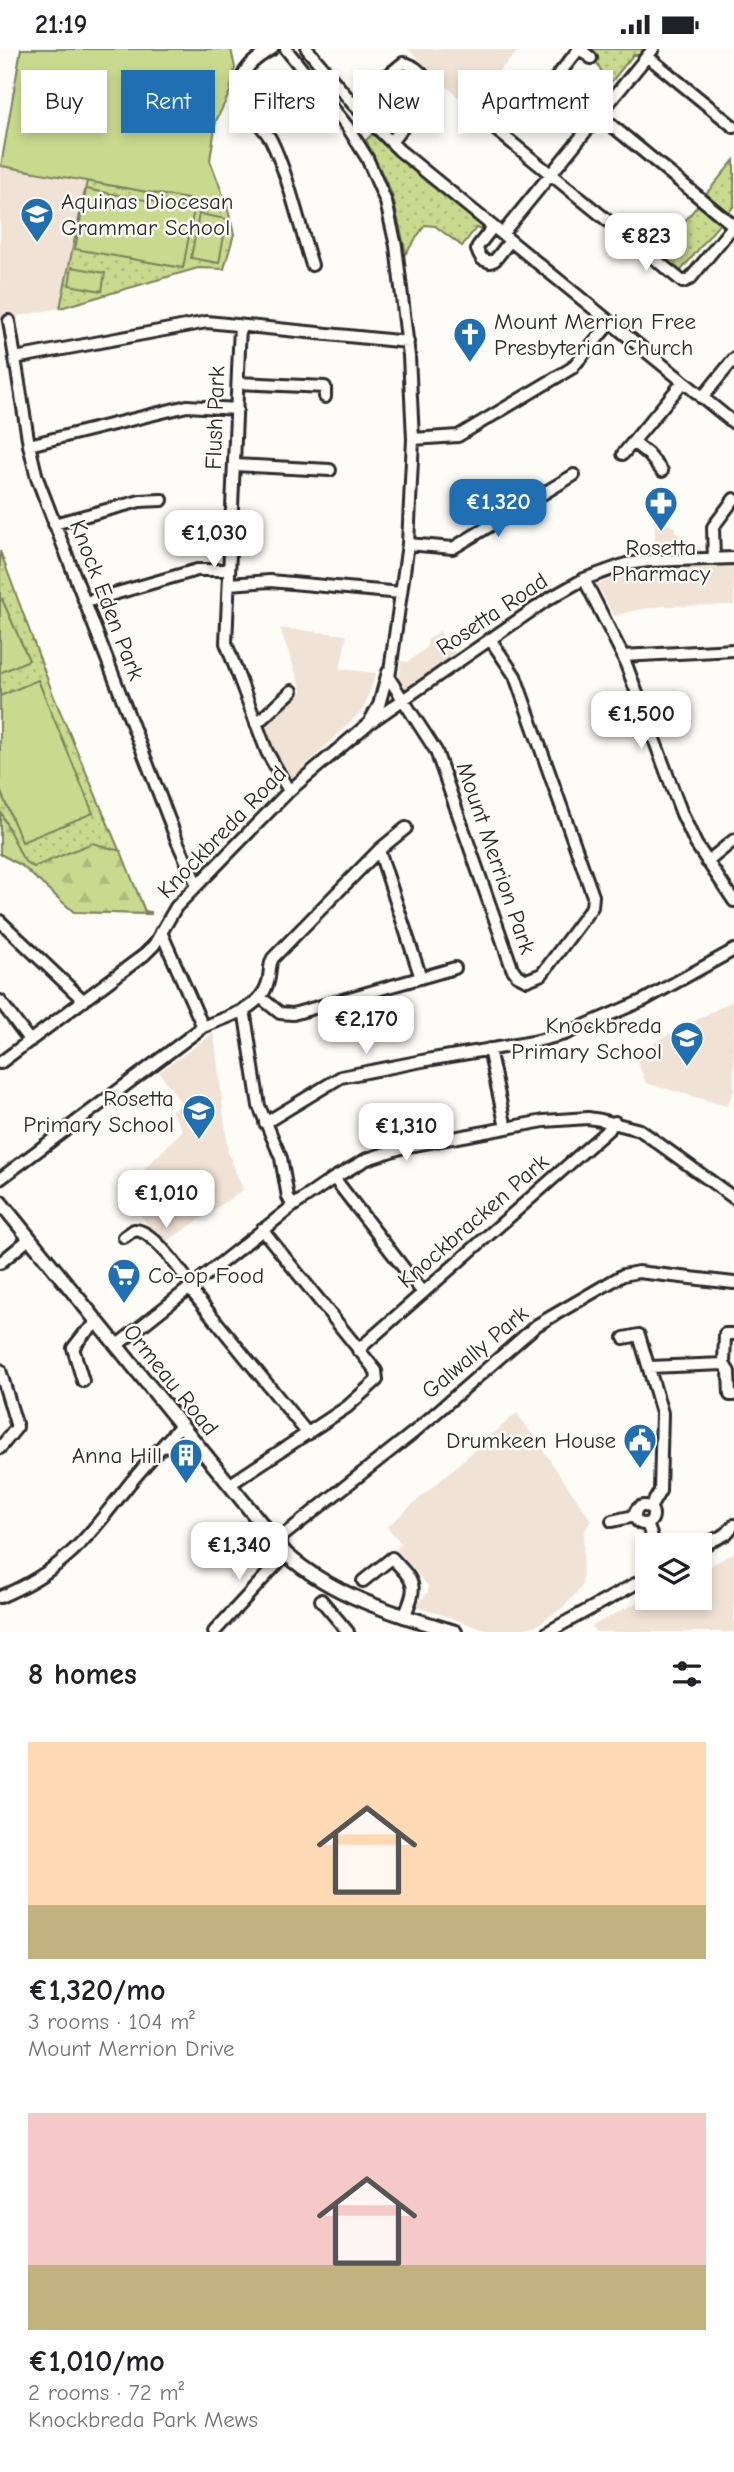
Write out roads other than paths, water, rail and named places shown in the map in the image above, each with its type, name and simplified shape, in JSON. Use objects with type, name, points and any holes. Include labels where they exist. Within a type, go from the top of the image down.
[{"type":"main road","name":"Ormeau Road","points":[[0,1202],[286,1553],[315,1578],[440,1631],[455,1632]]},
{"type":"street","points":[[272,49],[247,68],[242,77],[240,94],[245,106],[264,128],[275,148],[312,265]]},
{"type":"street","points":[[286,49],[356,138],[377,179],[392,225],[408,342],[413,439],[408,544],[389,670],[379,705],[368,724]]},
{"type":"street","points":[[307,49],[353,104]]},
{"type":"street","points":[[559,70],[579,49],[591,58]]},
{"type":"street","points":[[613,97],[650,53],[734,127]]},
{"type":"street","points":[[394,70],[403,63],[417,70]]},
{"type":"street","points":[[499,133],[683,282],[690,279],[734,225],[613,127]]},
{"type":"street","points":[[356,138],[362,133]]},
{"type":"street","points":[[382,133],[734,423]]},
{"type":"street","points":[[391,142],[398,133]]},
{"type":"street","points":[[502,234],[584,133]]},
{"type":"street","name":"Knock Eden Park","points":[[9,321],[37,478],[197,885]]},
{"type":"street","points":[[15,358],[197,323],[408,342]]},
{"type":"street","points":[[413,439],[458,436],[470,429],[572,368],[610,323]]},
{"type":"street","name":"Flush Park","points":[[240,327],[226,643],[267,752],[289,791]]},
{"type":"street","points":[[702,398],[734,359]]},
{"type":"street","points":[[623,454],[683,382]]},
{"type":"street","points":[[238,383],[326,387],[325,397]]},
{"type":"street","points":[[29,445],[187,406],[237,408]]},
{"type":"street","points":[[633,442],[648,454],[662,471]]},
{"type":"street","points":[[234,465],[330,470]]},
{"type":"street","points":[[408,544],[453,548],[575,475]]},
{"type":"street","points":[[714,559],[713,527],[734,499]]},
{"type":"street","points":[[54,524],[140,501],[162,500]]},
{"type":"street","name":"Rosetta Road","points":[[368,724],[547,600],[584,579],[626,564],[734,558]]},
{"type":"street","points":[[86,602],[197,570],[229,570]]},
{"type":"street","points":[[584,579],[623,656],[682,814],[707,862],[734,901]]},
{"type":"street","points":[[229,584],[270,581],[401,593]]},
{"type":"street","name":"Mount Merrion Park","points":[[403,700],[433,742],[512,968],[522,979],[535,979],[542,974],[594,902],[515,676],[490,639]]},
{"type":"street","points":[[623,656],[734,650]]},
{"type":"street","points":[[389,670],[391,684],[403,700]]},
{"type":"street","points":[[256,724],[292,691]]},
{"type":"street","name":"Knockbreda Road","points":[[204,1027],[161,932],[176,907],[289,791],[368,724]]},
{"type":"street","points":[[0,1179],[204,1027],[244,1009],[260,997],[268,983],[273,958],[379,850],[406,828]]},
{"type":"street","points":[[707,862],[734,840]]},
{"type":"street","points":[[379,850],[421,978]]},
{"type":"street","points":[[0,921],[84,1001]]},
{"type":"street","points":[[0,1063],[144,955],[161,932]]},
{"type":"street","points":[[265,1123],[341,1077],[565,1034],[673,985],[734,950]]},
{"type":"street","points":[[260,997],[280,1013],[293,1014],[455,968]]},
{"type":"street","points":[[0,1001],[30,1041]]},
{"type":"street","points":[[244,1009],[259,1106],[281,1158],[288,1198],[293,1206]]},
{"type":"street","points":[[489,1049],[506,1128]]},
{"type":"street","points":[[116,1346],[293,1206],[367,1159],[404,1147],[559,1119],[587,1118],[615,1122],[640,1130],[734,1198]]},
{"type":"street","name":"Knockbracken Park","points":[[358,1350],[615,1122]]},
{"type":"street","points":[[334,1178],[423,1293]]},
{"type":"street","points":[[229,1485],[347,1407],[377,1380],[376,1371],[262,1229]]},
{"type":"street","points":[[124,1237],[134,1230],[142,1230],[161,1247],[308,1434]]},
{"type":"street","points":[[0,1263],[29,1239]]},
{"type":"street","name":"Galwally Park","points":[[275,1542],[414,1432],[519,1339],[582,1298],[623,1275],[638,1272],[734,1283]]},
{"type":"street","points":[[83,1381],[83,1366],[73,1348],[84,1333],[97,1323]]},
{"type":"street","points":[[734,1334],[725,1334],[724,1364],[729,1372],[730,1395],[734,1395]]},
{"type":"street","points":[[624,1338],[639,1335],[663,1421],[660,1491],[650,1508],[653,1517],[646,1524]]},
{"type":"street","points":[[649,1367],[724,1364]]},
{"type":"street","points":[[0,1370],[17,1427],[0,1448]]},
{"type":"street","points":[[0,1597],[35,1581],[68,1557],[93,1532],[181,1425]]},
{"type":"street","points":[[162,1447],[179,1445],[201,1450]]},
{"type":"street","points":[[612,1521],[634,1516],[640,1506],[650,1508]]},
{"type":"street","points":[[634,1516],[638,1523],[646,1524]]},
{"type":"street","points":[[646,1524],[650,1533]]},
{"type":"street","points":[[712,1542],[730,1534],[734,1525]]},
{"type":"street","points":[[214,1632],[286,1553]]},
{"type":"street","points":[[362,1581],[392,1558],[413,1585],[407,1618]]},
{"type":"street","points":[[549,1632],[635,1584]]},
{"type":"street","points":[[321,1600],[348,1632]]},
{"type":"place","name":"Aquinas Diocesan Grammar School","points":[[37,244]]},
{"type":"place","name":"Mount Merrion Free Presbyterian Church","points":[[470,364]]},
{"type":"place","name":"Rosetta Pharmacy","points":[[661,533]]},
{"type":"place","name":"Knockbreda Primary School","points":[[687,1068]]},
{"type":"place","name":"Rosetta Primary School","points":[[199,1141]]},
{"type":"place","name":"Co-op Food","points":[[124,1305]]},
{"type":"place","name":"Drumkeen House","points":[[640,1470]]},
{"type":"place","name":"Anna Hill","points":[[186,1485]]}]
